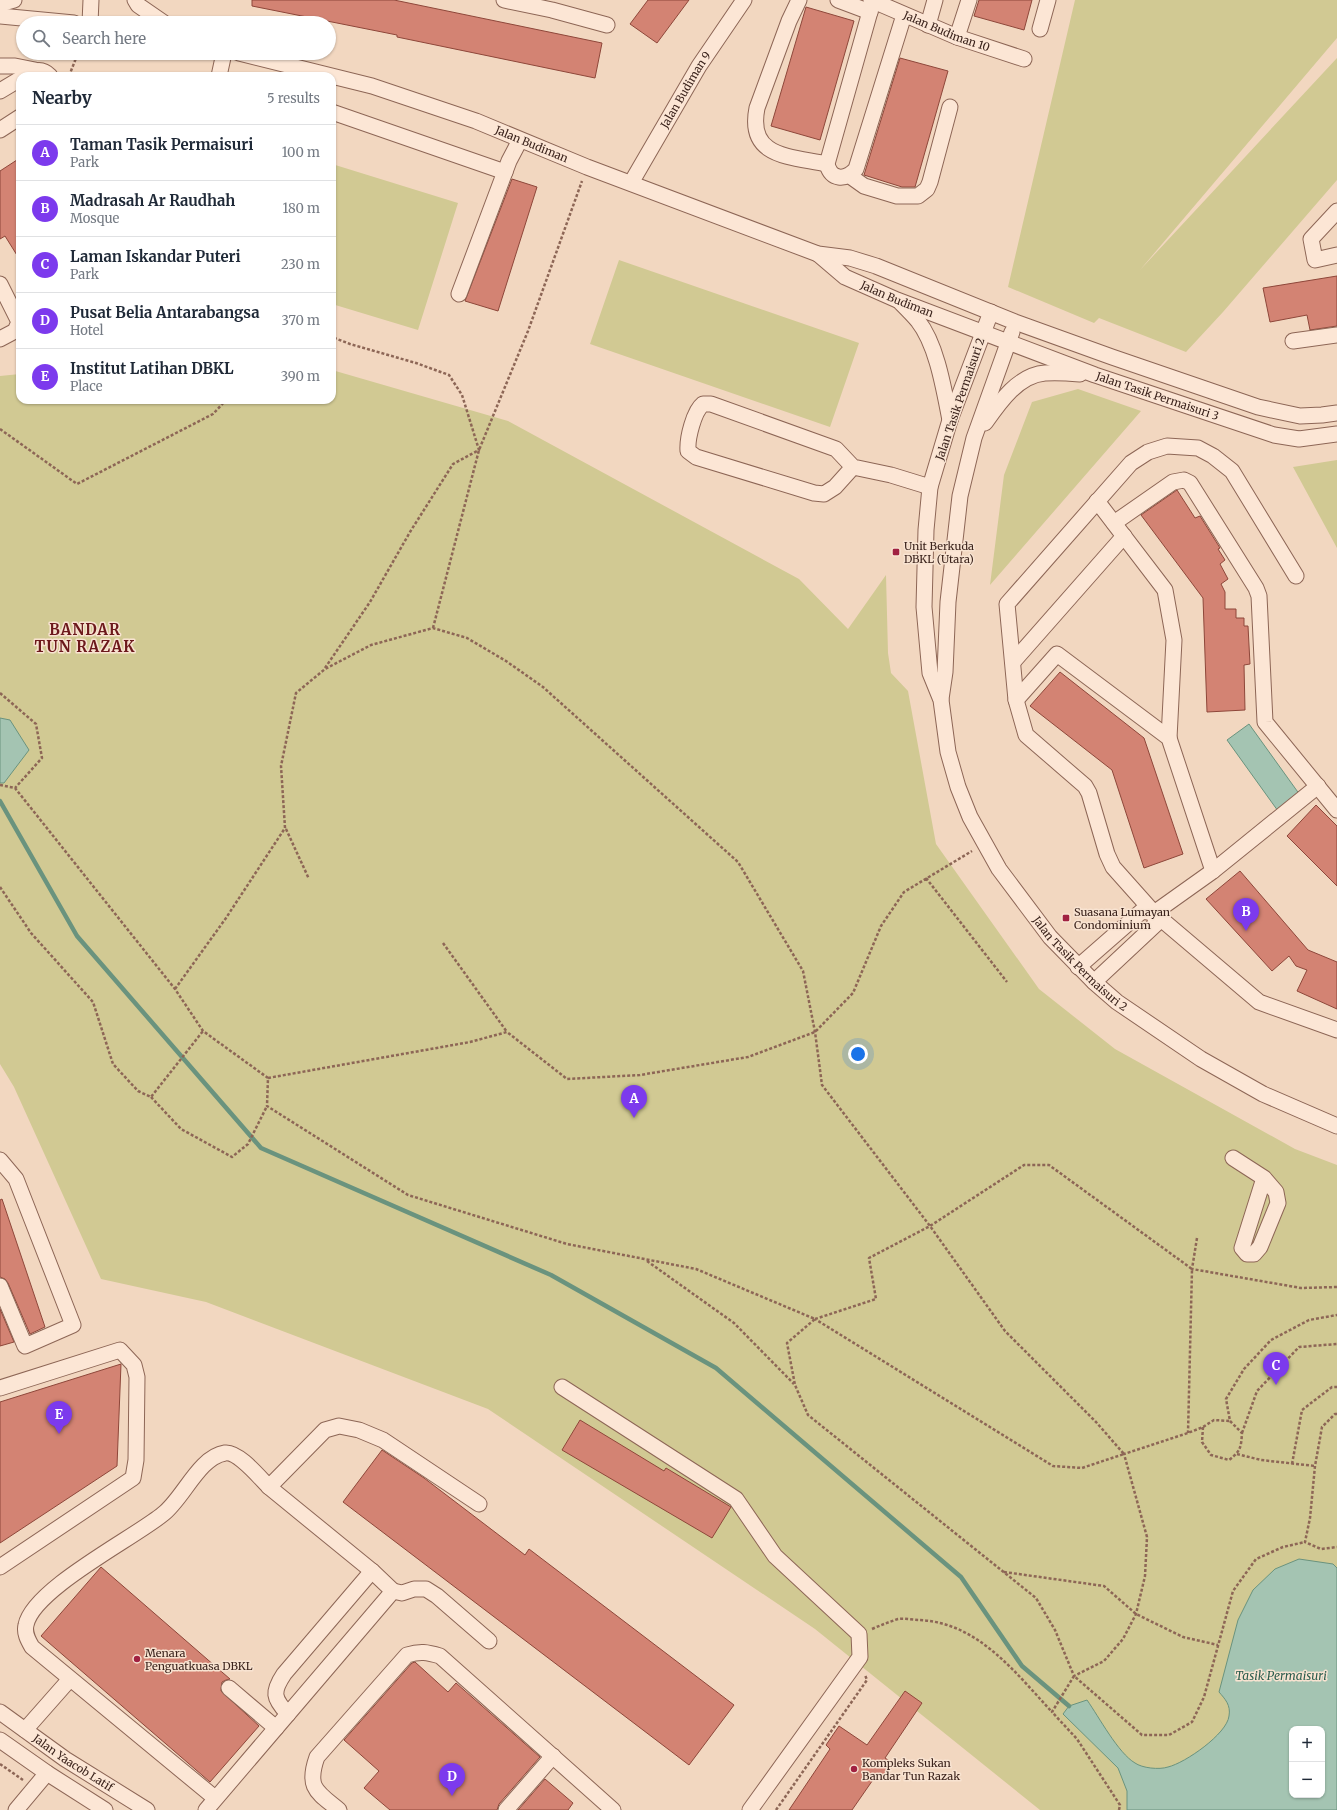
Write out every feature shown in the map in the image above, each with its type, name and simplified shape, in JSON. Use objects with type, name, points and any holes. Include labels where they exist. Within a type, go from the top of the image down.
[{"type":"street","points":[[0,4],[14,0]]},
{"type":"street","points":[[90,16],[91,0]]},
{"type":"street","points":[[135,0],[138,5],[154,16]]},
{"type":"street","points":[[504,0],[556,5],[607,25]]},
{"type":"street","name":"Jalan Budiman 9","points":[[631,183],[699,66],[744,0]]},
{"type":"street","points":[[799,0],[789,21],[757,108],[755,121],[756,132],[761,143],[780,154],[827,164]]},
{"type":"street","name":"Jalan Budiman 10","points":[[838,0],[871,5],[904,15],[957,37],[1024,59]]},
{"type":"street","points":[[928,25],[935,0]]},
{"type":"street","points":[[957,37],[969,0]]},
{"type":"street","points":[[1040,29],[1048,0]]},
{"type":"street","points":[[871,5],[827,164],[828,170],[835,176],[842,178],[850,176],[856,169],[904,15]]},
{"type":"street","points":[[0,16],[16,18]]},
{"type":"street","points":[[220,72],[222,60]]},
{"type":"street","name":"Jalan Budiman","points":[[267,60],[316,72]]},
{"type":"street","points":[[0,66],[16,66],[28,72]]},
{"type":"street","name":"Jalan Budiman","points":[[336,77],[372,86],[476,121],[587,167],[818,254],[850,258],[876,266],[991,312]]},
{"type":"street","points":[[0,91],[16,81]]},
{"type":"street","points":[[850,176],[864,186],[897,196],[918,196],[926,189],[930,182],[950,107]]},
{"type":"street","points":[[336,113],[505,172]]},
{"type":"street","points":[[0,130],[16,120]]},
{"type":"street","points":[[459,294],[505,172],[520,140]]},
{"type":"street","points":[[1337,211],[1311,239],[1315,260],[1337,255]]},
{"type":"street","name":"Jalan Budiman","points":[[818,254],[845,277],[897,300],[983,332]]},
{"type":"street","points":[[0,284],[16,314]]},
{"type":"street","points":[[897,300],[919,322],[930,343],[939,365],[950,420]]},
{"type":"street","name":"Jalan Tasik Permaisuri 3","points":[[991,312],[1112,357],[1258,407],[1300,416],[1337,413]]},
{"type":"street","name":"Jalan Tasik Permaisuri 2","points":[[991,312],[950,420],[930,487],[926,530],[924,607],[930,673],[941,700],[948,752],[958,787],[970,817],[999,869],[1050,937],[1078,967],[1117,1002],[1201,1059],[1263,1094],[1337,1126]]},
{"type":"street","name":"Jalan Tasik Permaisuri 2","points":[[941,700],[945,672],[948,602],[960,496],[974,438],[1015,322]]},
{"type":"street","points":[[0,339],[16,329]]},
{"type":"street","name":"Jalan Tasik Permaisuri 3","points":[[983,332],[1095,375],[1249,428],[1274,435],[1299,439],[1337,434]]},
{"type":"street","points":[[1293,341],[1337,335]]},
{"type":"street","points":[[974,438],[998,404],[1018,384],[1044,373],[1095,375]]},
{"type":"street","points":[[853,467],[835,487],[824,494],[814,493],[696,457],[688,451],[687,442],[698,407],[704,404],[711,404],[836,449],[853,467],[891,475],[930,487]]},
{"type":"street","points":[[1296,576],[1232,471],[1214,456],[1198,448],[1167,446],[1148,452],[1130,463],[1007,604],[1016,700],[1026,735],[1084,786],[1089,793],[1113,867],[1154,913],[1259,1002],[1337,1030]]},
{"type":"street","points":[[1114,523],[1173,482],[1184,480],[1190,483],[1256,588],[1259,596],[1265,722],[1337,810]]},
{"type":"street","points":[[1097,501],[1166,590],[1174,640],[1169,738],[1213,871]]},
{"type":"street","points":[[1013,662],[1124,536]]},
{"type":"street","points":[[1016,700],[1056,654],[1169,738]]},
{"type":"street","points":[[1078,967],[1142,911],[1154,913],[1213,871],[1318,786]]},
{"type":"street","points":[[1094,982],[1156,924],[1154,913]]},
{"type":"street","points":[[1233,1158],[1264,1178]]},
{"type":"street","points":[[0,1160],[16,1179],[73,1325],[25,1346],[0,1286]]},
{"type":"street","points":[[0,1388],[120,1350],[134,1365],[137,1377],[136,1460],[133,1478],[0,1568]]},
{"type":"street","points":[[562,1387],[736,1498],[775,1556],[859,1634],[860,1657],[750,1810]]},
{"type":"street","points":[[269,1487],[325,1430],[339,1426],[359,1430],[383,1440],[479,1504]]},
{"type":"street","points":[[215,1798],[32,1647],[26,1637],[26,1625],[30,1615],[37,1605],[79,1570],[165,1513],[204,1466],[216,1455],[226,1452],[239,1457],[269,1487],[372,1571],[393,1591],[402,1593],[414,1589],[426,1589],[437,1596],[489,1641]]},
{"type":"street","points":[[288,1714],[278,1704],[275,1695],[277,1684],[372,1571]]},
{"type":"street","points":[[206,1810],[393,1591]]},
{"type":"street","points":[[339,1810],[319,1793],[312,1783],[313,1768],[317,1757],[407,1655],[419,1651],[440,1656],[553,1756],[597,1805],[613,1810]]},
{"type":"street","points":[[25,1730],[70,1679]]},
{"type":"street","points":[[229,1688],[276,1728]]},
{"type":"street","name":"Jalan Yaacob Latif","points":[[0,1712],[64,1759],[148,1810]]},
{"type":"street","name":"Jalan Yaacob Latif","points":[[0,1740],[47,1774],[105,1810]]},
{"type":"street","points":[[506,1810],[553,1756]]},
{"type":"street","points":[[16,1810],[47,1774]]},
{"type":"path","points":[[71,72],[75,60]]},
{"type":"path","points":[[433,628],[479,450],[528,330],[587,167]]},
{"type":"path","points":[[336,339],[449,374],[462,395],[479,450]]},
{"type":"path","points":[[0,430],[77,484],[213,414],[222,404]]},
{"type":"path","points":[[325,669],[370,602],[410,532],[453,464],[479,450]]},
{"type":"path","points":[[309,879],[285,828],[281,766],[296,693],[325,669],[371,645],[433,628],[467,638],[506,661],[543,687],[738,862],[803,971],[815,1032],[822,1085],[930,1226],[1005,1331],[1096,1422],[1124,1454],[1147,1537],[1145,1576],[1136,1614],[1123,1639],[1104,1661],[1074,1676],[1052,1712]]},
{"type":"path","points":[[0,693],[36,724],[42,758],[15,788]]},
{"type":"path","points":[[0,785],[15,788],[175,989],[203,1031],[268,1078],[470,1042],[507,1032]]},
{"type":"path","points":[[175,989],[226,918],[285,828]]},
{"type":"path","points":[[443,943],[507,1032],[567,1079],[640,1075],[748,1057],[815,1032],[853,993],[881,926],[904,892],[984,843]]},
{"type":"path","points":[[926,878],[1007,982]]},
{"type":"path","points":[[0,887],[31,933],[93,1002],[113,1064],[138,1092],[151,1097],[182,1129],[232,1157],[248,1144],[267,1106],[268,1078]]},
{"type":"path","points":[[151,1097],[203,1031]]},
{"type":"path","points":[[267,1106],[408,1195],[567,1244],[696,1269],[814,1319],[1053,1466],[1082,1468],[1188,1433],[1203,1427],[1214,1420],[1230,1421]]},
{"type":"path","points":[[1337,1287],[1301,1288],[1192,1269],[1049,1165],[1024,1165],[930,1226],[870,1258],[876,1299],[814,1319],[787,1343],[794,1385],[808,1415],[1036,1598],[1055,1630],[1074,1676],[1142,1735],[1169,1735],[1192,1722],[1204,1697],[1233,1591],[1256,1559],[1283,1547],[1304,1542],[1321,1549],[1337,1547]]},
{"type":"path","points":[[1188,1433],[1192,1269],[1197,1238]]},
{"type":"path","points":[[645,1260],[734,1323],[794,1385]]},
{"type":"path","points":[[1242,1433],[1230,1421],[1226,1399],[1244,1370],[1271,1340],[1308,1320],[1337,1315]]},
{"type":"path","points":[[1203,1427],[1202,1442],[1211,1455],[1229,1460],[1238,1454],[1241,1446],[1242,1433],[1257,1391],[1299,1347],[1337,1344]]},
{"type":"path","points":[[1292,1464],[1302,1410],[1332,1387],[1337,1387]]},
{"type":"path","points":[[1304,1542],[1310,1518],[1315,1466],[1322,1427],[1335,1414],[1337,1414]]},
{"type":"path","points":[[1238,1454],[1261,1460],[1315,1466]]},
{"type":"path","points":[[1004,1572],[1104,1586],[1136,1614],[1183,1637],[1218,1645]]},
{"type":"path","points":[[859,1634],[900,1619],[929,1620],[952,1626],[979,1640],[1003,1659],[1077,1739],[1120,1806],[1119,1810]]},
{"type":"path","points":[[776,1810],[867,1680],[860,1657]]},
{"type":"path","points":[[0,1764],[35,1788]]},
{"type":"shaded area","points":[[1075,0],[1337,0],[1337,38],[1140,270],[1337,58],[1337,180],[1223,312],[1186,352],[1099,318],[1094,323],[1008,287]]},
{"type":"shaded area","points":[[336,165],[458,203],[418,330],[336,305]]},
{"type":"shaded area","points":[[619,260],[859,343],[830,427],[590,344]]},
{"type":"shaded area","points":[[336,371],[508,421],[799,579],[848,629],[886,575],[888,653],[891,673],[908,691],[936,844],[1039,989],[1115,1049],[1295,1149],[1337,1165],[1337,1810],[1040,1810],[815,1629],[488,1409],[206,1302],[101,1279],[14,1087],[0,1064],[0,376],[16,374],[16,404],[336,404]]},
{"type":"shaded area","points":[[1078,389],[1141,411],[990,585],[1004,475],[1032,402]]},
{"type":"shaded area","points":[[1337,460],[1337,548],[1293,467]]},
{"type":"water","points":[[0,718],[10,720],[29,750],[4,783],[0,783]]},
{"type":"water","points":[[1249,724],[1300,795],[1278,811],[1227,740]]},
{"type":"water","name":"Tasik Permaisuri","points":[[1299,1559],[1333,1564],[1337,1568],[1337,1810],[1127,1810],[1127,1791],[1118,1768],[1063,1714],[1069,1706],[1087,1700],[1122,1751],[1135,1763],[1142,1766],[1164,1768],[1184,1760],[1194,1754],[1213,1739],[1227,1723],[1229,1709],[1227,1702],[1219,1692],[1238,1620],[1253,1590],[1275,1569]]},
{"type":"building","points":[[252,0],[394,0],[602,43],[595,78],[336,23],[336,16],[302,16],[252,6]]},
{"type":"building","points":[[648,0],[689,0],[657,43],[630,24]]},
{"type":"building","points":[[979,0],[1032,0],[1024,30],[974,16]]},
{"type":"building","points":[[806,7],[854,21],[820,140],[771,126]]},
{"type":"building","points":[[900,58],[948,71],[915,187],[902,187],[864,175]]},
{"type":"building","points":[[16,161],[16,254],[5,236],[0,239],[0,171]]},
{"type":"building","points":[[512,179],[537,187],[498,311],[465,301]]},
{"type":"building","points":[[1337,276],[1337,326],[1310,330],[1307,315],[1270,322],[1263,288]]},
{"type":"building","points":[[1177,490],[1195,518],[1200,516],[1220,548],[1218,549],[1225,560],[1220,564],[1228,579],[1221,584],[1225,592],[1225,609],[1236,609],[1236,618],[1244,618],[1244,626],[1248,626],[1250,664],[1244,665],[1245,710],[1207,712],[1203,598],[1141,515]]},
{"type":"building","points":[[1060,672],[1144,738],[1183,854],[1144,868],[1112,770],[1030,706]]},
{"type":"building","points":[[1316,805],[1337,826],[1337,886],[1287,836]]},
{"type":"building","points":[[1240,871],[1308,950],[1337,962],[1337,1009],[1297,991],[1307,970],[1296,966],[1289,956],[1272,971],[1206,899]]},
{"type":"building","points":[[2,1199],[45,1327],[30,1334],[8,1283],[5,1279],[0,1277],[0,1200]]},
{"type":"building","points":[[0,1309],[14,1342],[0,1346]]},
{"type":"building","points":[[121,1364],[117,1466],[0,1543],[0,1402]]},
{"type":"building","points":[[580,1420],[664,1471],[666,1468],[731,1507],[712,1538],[562,1450]]},
{"type":"building","points":[[382,1450],[424,1478],[525,1555],[529,1549],[734,1705],[689,1765],[343,1502]]},
{"type":"building","name":"Menara Penguatkuasa DBKL","points":[[101,1567],[230,1679],[222,1682],[221,1691],[259,1726],[210,1782],[41,1636]]},
{"type":"building","points":[[415,1662],[448,1692],[456,1683],[540,1757],[499,1804],[497,1810],[390,1810],[364,1788],[379,1771],[344,1740],[412,1663]]},
{"type":"building","name":"Kompleks Sukan Bandar Tun Razak","points":[[905,1691],[922,1703],[885,1758],[894,1764],[884,1778],[877,1774],[852,1810],[789,1810],[830,1749],[826,1745],[839,1726],[867,1745]]},
{"type":"building","points":[[545,1779],[573,1803],[568,1810],[518,1810]]},
{"type":"waterway","points":[[0,801],[77,936],[261,1148],[551,1275],[716,1368],[961,1577],[1022,1666],[1069,1706]]},
{"type":"place","name":"Unit Berkuda DBKL (Utara)","points":[[896,552]]},
{"type":"place","name":"Suasana Lumayan Condominium","points":[[1066,918]]},
{"type":"place","name":"Madrasah Ar Raudhah","points":[[1246,931]]},
{"type":"place","name":"Taman Tasik Permaisuri","points":[[634,1118]]},
{"type":"place","name":"Laman Iskandar Puteri","points":[[1276,1385]]},
{"type":"place","name":"Institut Latihan DBKL","points":[[59,1434]]},
{"type":"place","name":"Menara Penguatkuasa DBKL","points":[[137,1659]]},
{"type":"place","name":"Kompleks Sukan Bandar Tun Razak","points":[[854,1769]]},
{"type":"place","name":"Pusat Belia Antarabangsa","points":[[452,1796]]},
{"type":"district","name":"BANDAR TUN RAZAK","points":[[85,638]]}]
